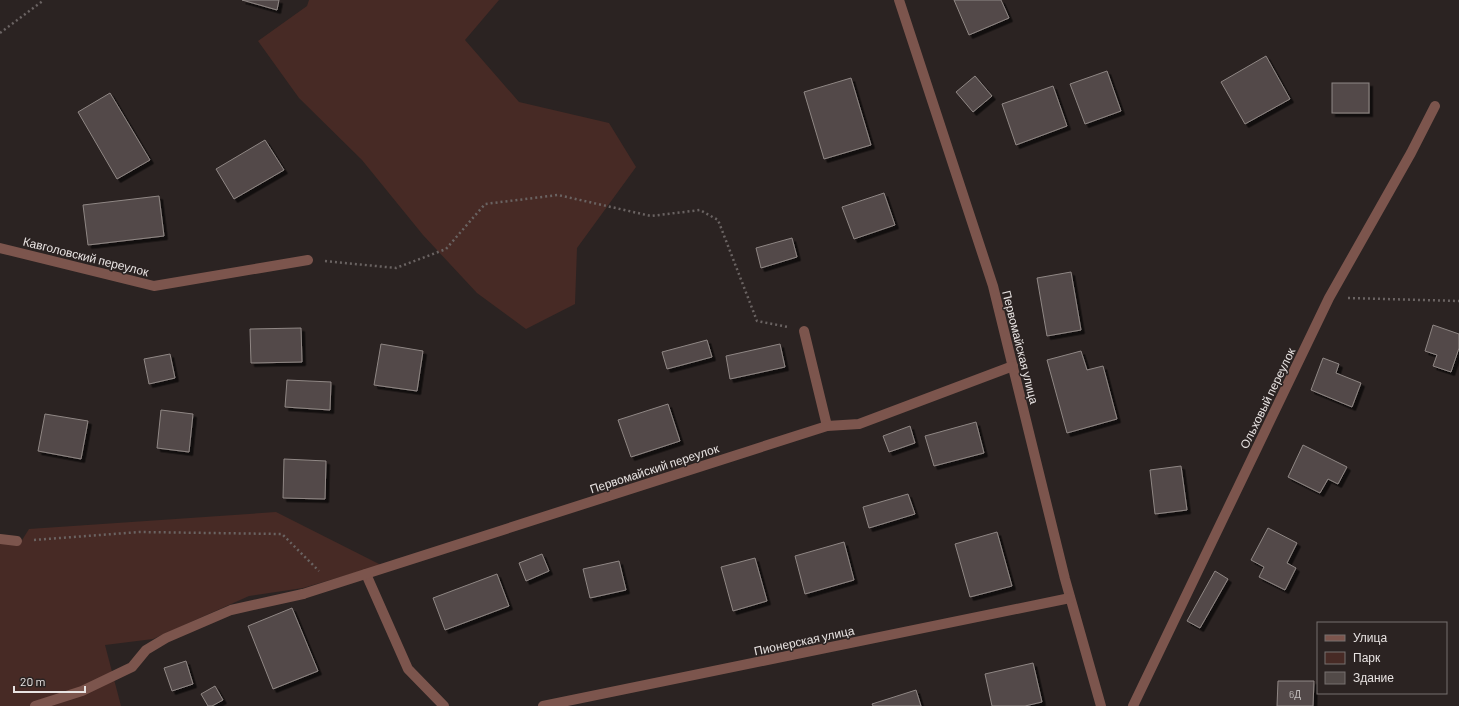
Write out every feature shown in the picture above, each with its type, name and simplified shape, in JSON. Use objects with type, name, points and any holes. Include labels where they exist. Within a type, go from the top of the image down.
[{"type":"street","name":"Первомайская улица","points":[[899,0],[993,286],[1070,598],[1101,706]]},
{"type":"street","name":"Ольховый переулок","points":[[1133,706],[1329,298],[1411,154],[1435,106]]},
{"type":"street","name":"Кавголовский переулок","points":[[0,248],[154,286],[308,260]]},
{"type":"street","points":[[804,331],[827,426]]},
{"type":"street","name":"Первомайский переулок","points":[[35,706],[82,691],[132,667],[146,650],[166,638],[231,610],[302,594],[827,426],[859,424],[1012,366]]},
{"type":"street","points":[[0,539],[17,541]]},
{"type":"street","points":[[366,574],[408,669],[444,706]]},
{"type":"street","name":"Пионерская улица","points":[[543,706],[580,703],[1070,598]]},
{"type":"path","points":[[0,33],[44,0]]},
{"type":"path","points":[[308,260],[396,268],[446,249],[485,204],[558,195],[651,216],[700,210],[718,220],[757,321],[804,331]]},
{"type":"path","points":[[1329,298],[1459,301]]},
{"type":"path","points":[[17,541],[140,532],[282,534],[332,584]]},
{"type":"green space","points":[[309,0],[499,0],[465,40],[519,102],[609,123],[636,167],[577,248],[575,304],[526,329],[477,293],[423,235],[362,160],[299,98],[258,41],[307,6]]},
{"type":"green space","points":[[276,512],[381,565],[303,588],[249,596],[153,639],[105,645],[121,706],[0,706],[0,543],[19,545],[29,529]]},
{"type":"building","points":[[242,0],[279,0],[277,10]]},
{"type":"building","points":[[954,0],[1001,0],[1009,18],[969,35]]},
{"type":"building","points":[[1266,56],[1290,99],[1245,124],[1221,82]]},
{"type":"building","points":[[1107,71],[1121,111],[1085,124],[1070,84]]},
{"type":"building","points":[[975,76],[992,96],[973,112],[956,92]]},
{"type":"building","points":[[851,78],[871,145],[824,159],[804,92]]},
{"type":"building","points":[[1332,83],[1369,83],[1369,113],[1332,113]]},
{"type":"building","points":[[1053,86],[1067,126],[1016,145],[1002,104]]},
{"type":"building","points":[[110,93],[150,160],[117,179],[78,112]]},
{"type":"building","points":[[265,140],[284,170],[234,199],[216,169]]},
{"type":"building","points":[[884,193],[895,225],[854,239],[842,207]]},
{"type":"building","points":[[159,196],[164,236],[88,245],[83,205]]},
{"type":"building","points":[[792,238],[797,257],[761,268],[756,248]]},
{"type":"building","points":[[1071,272],[1081,330],[1047,336],[1037,278]]},
{"type":"building","points":[[1433,325],[1459,334],[1459,348],[1451,372],[1433,366],[1437,355],[1425,351]]},
{"type":"building","points":[[301,328],[302,362],[251,363],[250,329]]},
{"type":"building","points":[[707,340],[712,357],[667,369],[662,352]]},
{"type":"building","points":[[381,344],[423,351],[417,391],[374,385]]},
{"type":"building","points":[[780,344],[785,367],[730,379],[726,356]]},
{"type":"building","points":[[1081,351],[1087,370],[1103,366],[1117,419],[1067,433],[1047,360]]},
{"type":"building","points":[[170,354],[175,378],[149,384],[144,359]]},
{"type":"building","points":[[1323,358],[1339,364],[1336,373],[1361,383],[1352,407],[1311,390]]},
{"type":"building","points":[[287,380],[331,382],[330,410],[285,407]]},
{"type":"building","points":[[668,404],[680,441],[631,457],[618,420]]},
{"type":"building","points":[[161,410],[193,414],[189,452],[157,448]]},
{"type":"building","points":[[45,414],[88,421],[81,459],[38,451]]},
{"type":"building","points":[[976,422],[984,453],[934,466],[925,436]]},
{"type":"building","points":[[910,426],[915,443],[889,452],[883,436]]},
{"type":"building","points":[[1303,445],[1347,467],[1338,484],[1328,479],[1320,493],[1288,477]]},
{"type":"building","points":[[284,459],[326,461],[325,499],[283,498]]},
{"type":"building","points":[[1181,466],[1187,510],[1155,514],[1150,470]]},
{"type":"building","points":[[908,494],[915,514],[869,528],[863,507]]},
{"type":"building","points":[[1268,528],[1297,543],[1287,563],[1296,568],[1285,590],[1259,577],[1264,567],[1251,560]]},
{"type":"building","points":[[997,532],[1012,586],[970,597],[955,544]]},
{"type":"building","points":[[844,542],[854,580],[805,594],[795,556]]},
{"type":"building","points":[[542,554],[549,571],[526,581],[519,563]]},
{"type":"building","points":[[755,558],[767,601],[733,611],[721,567]]},
{"type":"building","points":[[619,561],[626,590],[590,598],[583,569]]},
{"type":"building","points":[[1215,571],[1228,579],[1200,628],[1187,621]]},
{"type":"building","points":[[497,574],[509,606],[445,630],[433,598]]},
{"type":"building","points":[[292,608],[318,671],[273,689],[248,626]]},
{"type":"building","points":[[186,661],[193,684],[172,691],[164,668]]},
{"type":"building","points":[[1033,663],[1042,702],[1025,706],[992,706],[985,674]]},
{"type":"building","points":[[1278,681],[1314,681],[1313,706],[1277,706]]},
{"type":"building","points":[[215,686],[223,700],[212,706],[208,706],[201,694]]},
{"type":"building","points":[[916,690],[921,706],[873,706],[872,704]]}]
